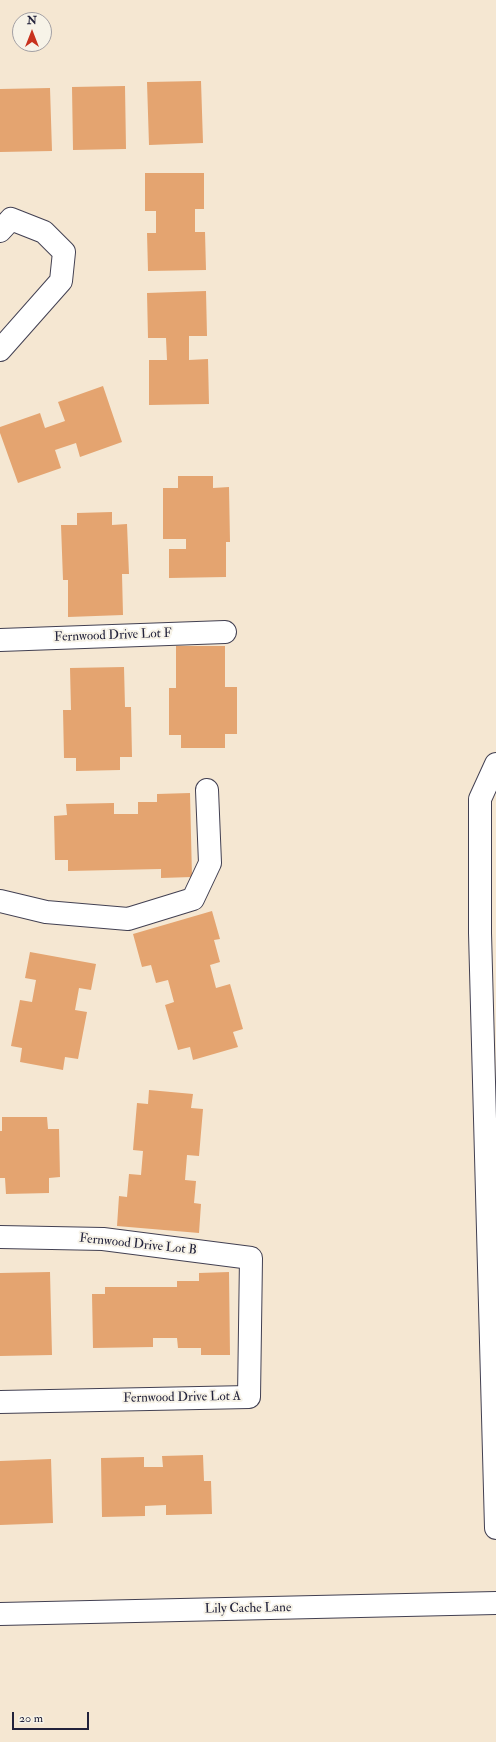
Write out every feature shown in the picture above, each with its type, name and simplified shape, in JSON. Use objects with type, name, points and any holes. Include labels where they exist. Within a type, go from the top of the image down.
[{"type":"street","points":[[0,231],[12,219],[44,232],[64,252],[61,281],[0,350]]},
{"type":"street","name":"Fernwood Drive Lot F","points":[[0,640],[225,632]]},
{"type":"street","points":[[496,764],[480,800],[480,933],[496,1528]]},
{"type":"street","points":[[0,901],[46,912],[128,919],[193,899],[210,863],[207,790]]},
{"type":"street","name":"Fernwood Drive Lot B","points":[[0,1237],[103,1239],[251,1258]]},
{"type":"street","name":"Fernwood Drive Lot A","points":[[0,1402],[249,1397],[251,1258]]},
{"type":"street","name":"Lily Cache Lane","points":[[0,1614],[496,1603]]},
{"type":"building","points":[[201,81],[203,143],[149,145],[147,82]]},
{"type":"building","points":[[125,86],[126,149],[73,150],[72,87]]},
{"type":"building","points":[[50,88],[52,151],[0,152],[0,89]]},
{"type":"building","points":[[145,173],[204,173],[204,209],[195,209],[195,232],[205,232],[206,270],[148,271],[147,233],[156,233],[156,211],[145,211]]},
{"type":"building","points":[[206,291],[207,336],[189,336],[189,360],[208,359],[209,404],[149,405],[149,360],[167,360],[166,338],[148,338],[147,293]]},
{"type":"building","points":[[103,386],[122,442],[80,457],[76,443],[55,450],[61,468],[18,483],[0,433],[0,427],[40,413],[45,428],[65,421],[58,402]]},
{"type":"building","points":[[178,476],[213,476],[213,488],[229,487],[230,542],[226,542],[226,577],[169,578],[169,549],[186,549],[186,539],[163,539],[163,488],[178,488]]},
{"type":"building","points":[[112,512],[112,525],[127,524],[129,574],[122,574],[123,615],[68,617],[68,580],[63,580],[61,525],[77,525],[77,513]]},
{"type":"building","points":[[176,646],[225,646],[225,687],[237,687],[237,734],[225,734],[225,748],[181,748],[181,735],[169,735],[169,688],[176,688]]},
{"type":"building","points":[[124,667],[125,707],[131,707],[132,757],[120,757],[120,770],[76,771],[76,758],[64,758],[63,710],[71,710],[70,668]]},
{"type":"building","points":[[190,793],[192,877],[161,878],[161,869],[68,871],[68,860],[55,860],[54,816],[67,815],[66,804],[114,803],[114,814],[138,814],[138,802],[157,802],[157,794]]},
{"type":"building","points":[[212,911],[220,939],[214,940],[220,962],[210,965],[216,988],[230,984],[243,1029],[233,1032],[238,1047],[193,1060],[190,1047],[178,1050],[165,1005],[174,1002],[168,980],[156,983],[151,965],[142,967],[133,934]]},
{"type":"building","points":[[30,952],[96,964],[91,990],[79,988],[75,1010],[87,1012],[78,1059],[65,1057],[63,1070],[20,1062],[22,1048],[11,1046],[20,1000],[32,1002],[36,980],[25,978]]},
{"type":"building","points":[[149,1090],[193,1094],[191,1108],[203,1109],[199,1156],[187,1155],[185,1180],[196,1181],[194,1203],[201,1204],[199,1233],[117,1226],[119,1196],[127,1197],[129,1174],[141,1175],[143,1151],[133,1150],[137,1103],[148,1104]]},
{"type":"building","points":[[2,1117],[47,1117],[48,1129],[59,1129],[60,1177],[49,1178],[49,1193],[6,1194],[5,1178],[0,1178],[0,1131],[2,1131]]},
{"type":"building","points":[[50,1272],[52,1355],[0,1356],[0,1273]]},
{"type":"building","points":[[229,1272],[230,1355],[201,1355],[201,1348],[178,1348],[177,1338],[153,1338],[153,1347],[93,1348],[92,1294],[105,1294],[105,1287],[177,1287],[177,1281],[199,1281],[199,1273]]},
{"type":"building","points":[[203,1455],[204,1481],[211,1481],[212,1514],[166,1515],[166,1505],[145,1506],[145,1516],[102,1517],[101,1458],[144,1457],[144,1467],[163,1467],[162,1456]]},
{"type":"building","points":[[51,1459],[53,1523],[0,1525],[0,1461]]}]
